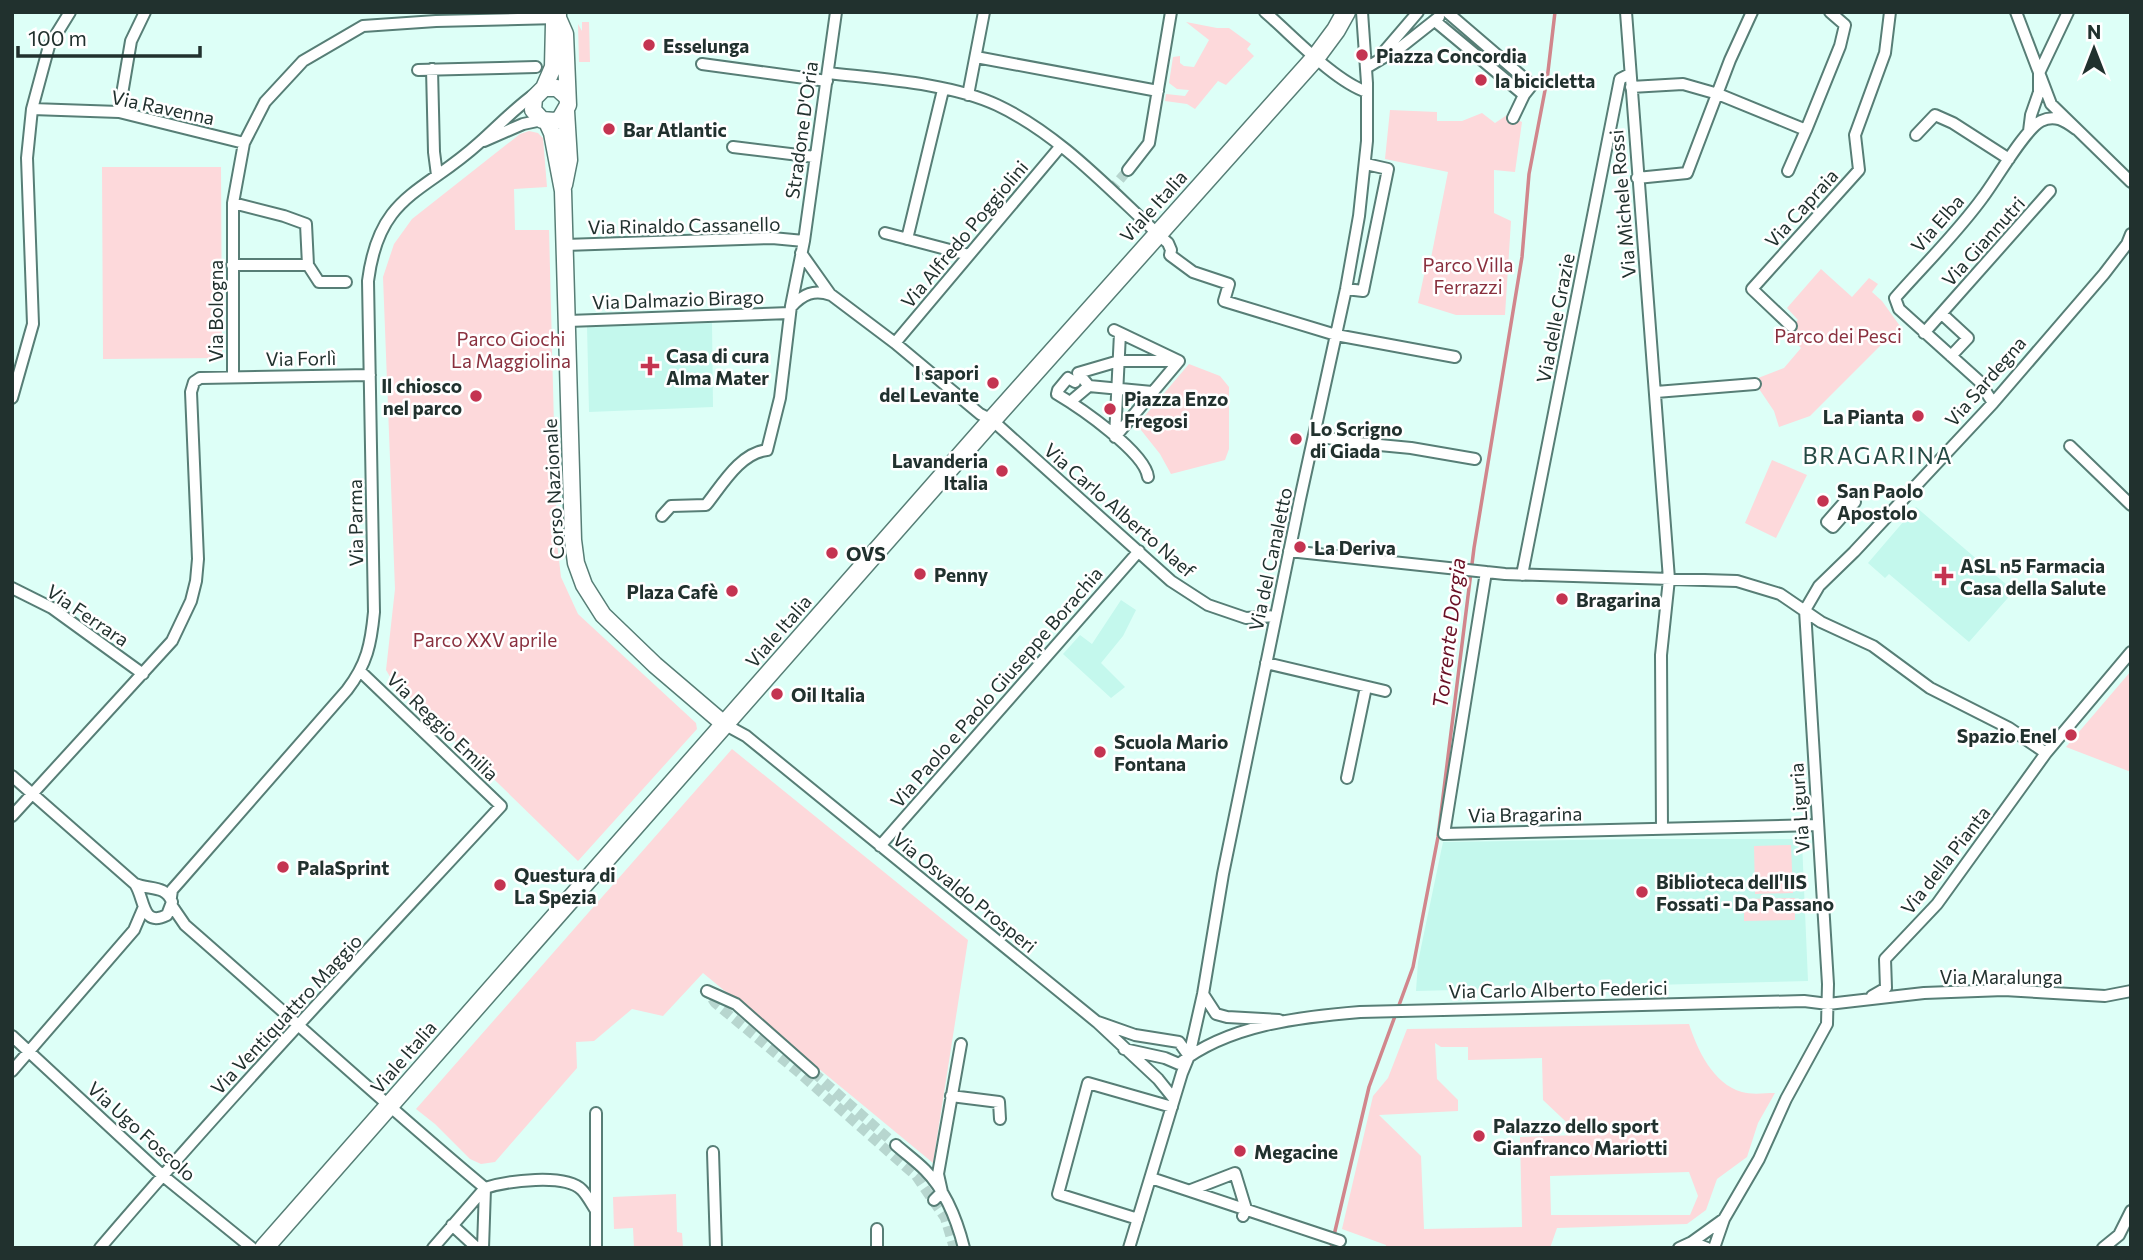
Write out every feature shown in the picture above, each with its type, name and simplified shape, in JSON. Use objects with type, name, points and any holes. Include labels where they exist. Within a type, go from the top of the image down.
[{"type":"main road","name":"Viale Italia","points":[[264,1248],[992,420],[1163,238],[1320,50],[1346,12]]},
{"type":"street","points":[[12,398],[33,324],[27,158],[32,109],[49,46],[70,12]]},
{"type":"street","points":[[119,112],[131,41],[145,12]]},
{"type":"street","name":"Stradone D'Oria","points":[[662,516],[671,506],[706,505],[740,464],[757,451],[767,450],[780,398],[790,310],[801,253],[836,12]]},
{"type":"street","points":[[968,95],[984,12]]},
{"type":"street","points":[[1128,170],[1149,144],[1171,12]]},
{"type":"street","points":[[1265,12],[1320,50],[1358,89],[1367,92]]},
{"type":"street","name":"Via del Canaletto","points":[[1129,1248],[1189,1056],[1266,663],[1346,289],[1366,164],[1367,92],[1371,65],[1362,12]]},
{"type":"street","points":[[1371,65],[1418,12]]},
{"type":"street","name":"Via Michele Rossi","points":[[1626,12],[1669,579]]},
{"type":"street","points":[[1637,178],[1686,173],[1730,60],[1752,12]]},
{"type":"street","points":[[1788,171],[1840,47],[1845,25],[1830,12]]},
{"type":"street","name":"Via Capraia","points":[[1791,326],[1752,289],[1859,170],[1855,135],[1885,53],[1890,12]]},
{"type":"street","points":[[2016,12],[2052,104],[2121,170],[2131,183]]},
{"type":"street","points":[[2039,73],[2068,12]]},
{"type":"street","name":"Via Bologna","points":[[32,794],[142,676],[172,641],[184,620],[196,581],[198,559],[191,392],[194,382],[200,378],[233,377],[233,203],[244,143],[265,102],[303,61],[363,26],[436,17],[558,15]]},
{"type":"street","name":"Corso Nazionale","points":[[558,15],[554,24],[552,67],[532,104],[533,110],[552,133],[563,191],[573,540],[576,563],[584,585],[603,615],[623,636],[724,724]]},
{"type":"street","name":"Corso Nazionale","points":[[558,15],[565,34],[569,160],[563,191]]},
{"type":"street","points":[[1371,65],[1401,47],[1442,15],[1524,95],[1513,118]]},
{"type":"street","points":[[976,57],[1158,90]]},
{"type":"street","points":[[702,64],[943,90],[997,105],[1060,146],[1163,238],[1171,250],[1170,255],[1192,272],[1229,284],[1224,301],[1336,335],[1455,358]]},
{"type":"street","points":[[418,70],[536,67]]},
{"type":"street","points":[[432,69],[436,175]]},
{"type":"street","name":"Via Elba","points":[[2029,134],[2031,114],[2037,100],[2039,73]]},
{"type":"street","name":"Via delle Grazie","points":[[1522,575],[1620,79],[1630,74]]},
{"type":"street","points":[[1631,87],[1683,84],[1718,94],[1805,130]]},
{"type":"street","points":[[541,89],[556,88],[566,104],[560,118],[544,121]]},
{"type":"street","name":"Via Parma","points":[[479,144],[501,120],[541,89]]},
{"type":"street","points":[[907,239],[943,90]]},
{"type":"street","points":[[2037,100],[2053,118],[2065,121],[2076,129]]},
{"type":"street","name":"Via Ravenna","points":[[32,109],[119,112],[244,143]]},
{"type":"street","points":[[1916,135],[1935,115],[1953,123],[2009,159]]},
{"type":"street","name":"Via Elba","points":[[1924,333],[1899,309],[1895,299],[1982,198],[2029,134],[2040,122],[2053,118]]},
{"type":"street","name":"Via Parma","points":[[164,896],[301,744],[361,672],[372,636],[374,612],[370,374],[357,282],[377,238],[388,218],[403,200],[479,144],[523,124],[544,121]]},
{"type":"street","name":"Via Alfredo Poggiolini","points":[[895,343],[1060,146]]},
{"type":"street","points":[[733,147],[815,157]]},
{"type":"street","points":[[1346,289],[1363,291],[1388,169],[1366,164]]},
{"type":"street","name":"Via Giannutri","points":[[1924,333],[2050,191]]},
{"type":"street","points":[[233,203],[306,224],[308,265],[319,282],[357,282]]},
{"type":"street","points":[[885,233],[969,255]]},
{"type":"street","name":"Via Rinaldo Cassanello","points":[[565,245],[803,240]]},
{"type":"street","name":"Via Sardegna","points":[[1805,610],[1819,586],[1993,403],[2130,241]]},
{"type":"street","name":"Via Carlo Alberto Naef","points":[[801,253],[833,296],[895,343],[980,414],[992,420],[1171,581],[1208,605],[1246,618],[1276,616]]},
{"type":"street","points":[[232,265],[308,265]]},
{"type":"street","points":[[790,310],[807,293],[819,292],[833,296]]},
{"type":"street","name":"Via Dalmazio Birago","points":[[568,321],[790,310]]},
{"type":"street","name":"Via Giannutri","points":[[1942,314],[1968,338],[1951,356]]},
{"type":"street","points":[[1115,436],[1119,362],[1117,332],[1179,361]]},
{"type":"street","points":[[1924,333],[1979,381],[1993,403]]},
{"type":"street","points":[[1148,477],[1147,471],[1132,450],[1070,401],[1057,394],[1058,390],[1075,378],[1119,362],[1179,361]]},
{"type":"street","points":[[1115,436],[1179,361]]},
{"type":"street","name":"Via Forlì","points":[[233,377],[370,374]]},
{"type":"street","points":[[1075,378],[1089,386],[1152,392]]},
{"type":"street","points":[[1656,392],[1755,384]]},
{"type":"street","points":[[1070,401],[1089,386]]},
{"type":"street","points":[[1314,435],[1475,459]]},
{"type":"street","points":[[2070,446],[2131,505]]},
{"type":"street","name":"Via Paolo e Paolo Giuseppe Borachia","points":[[880,846],[1139,551]]},
{"type":"street","points":[[1289,551],[1522,575],[1737,581],[1780,594],[1821,622],[1873,646],[1930,688],[2009,728],[2046,753]]},
{"type":"street","name":"Via Bragarina","points":[[1486,572],[1444,834],[1817,825]]},
{"type":"street","points":[[1662,829],[1661,655],[1669,579]]},
{"type":"street","name":"Via Ferrara","points":[[12,588],[52,608],[142,676]]},
{"type":"street","name":"Via Liguria","points":[[1805,610],[1828,1004]]},
{"type":"street","name":"Via della Pianta","points":[[1870,998],[1886,988],[1885,959],[1937,904],[2046,753],[2131,652]]},
{"type":"street","points":[[1266,663],[1385,691]]},
{"type":"street","name":"Via Reggio Emilia","points":[[361,672],[501,806]]},
{"type":"street","points":[[126,700],[142,676]]},
{"type":"street","points":[[1347,778],[1366,687]]},
{"type":"street","name":"Via Osvaldo Prosperi","points":[[724,724],[746,736],[1097,1022],[1158,1079],[1173,1103]]},
{"type":"street","points":[[12,776],[135,884],[164,896],[185,925],[388,1106],[485,1188]]},
{"type":"street","points":[[12,816],[32,794]]},
{"type":"street","name":"Via Ventiquattro Maggio","points":[[100,1248],[162,1175],[501,806]]},
{"type":"street","points":[[135,884],[143,904],[158,917],[185,925]]},
{"type":"street","points":[[134,930],[146,893],[164,896]]},
{"type":"street","points":[[12,1071],[134,930],[158,917],[164,896]]},
{"type":"street","name":"Via Maralunga","points":[[1870,998],[2004,990],[2105,996],[2131,991]]},
{"type":"street","points":[[706,991],[736,1004],[813,1072]]},
{"type":"street","name":"Via Carlo Alberto Federici","points":[[1203,994],[1216,1014],[1289,1021]]},
{"type":"street","points":[[1714,1248],[1724,1219],[1756,1165],[1786,1099],[1827,1024],[1828,1004],[1870,998]]},
{"type":"street","name":"Via Carlo Alberto Federici","points":[[1189,1056],[1217,1041],[1289,1021],[1375,1011],[1804,1001],[1828,1004]]},
{"type":"street","points":[[1097,1022],[1135,1035],[1180,1042],[1189,1056],[1179,1064],[1165,1058],[1124,1049]]},
{"type":"street","name":"Via Ugo Foscolo","points":[[12,1036],[162,1175],[252,1248]]},
{"type":"street","points":[[938,1196],[938,1174],[961,1044]]},
{"type":"street","points":[[1138,1219],[1058,1194],[1088,1083],[1173,1103]]},
{"type":"street","points":[[951,1097],[999,1102],[1000,1119]]},
{"type":"street","points":[[596,1113],[596,1248]]},
{"type":"street","points":[[896,1145],[924,1169],[959,1227],[964,1248]]},
{"type":"street","points":[[713,1152],[716,1248]]},
{"type":"street","points":[[1191,1190],[1235,1172],[1245,1212]]},
{"type":"street","points":[[1151,1178],[1191,1190],[1245,1212],[1340,1241]]},
{"type":"street","points":[[433,1248],[485,1188],[511,1183],[566,1181],[581,1189],[595,1209]]},
{"type":"street","points":[[483,1248],[485,1188]]},
{"type":"street","points":[[2103,1248],[2119,1235],[2131,1211]]},
{"type":"street","points":[[1679,1248],[1724,1219]]},
{"type":"street","points":[[453,1225],[477,1248]]},
{"type":"street","points":[[877,1229],[877,1248]]},
{"type":"street","points":[[1692,1242],[1707,1248]]},
{"type":"shaded area","name":"Casa di cura Alma Mater","points":[[712,323],[713,407],[589,412],[587,326]]},
{"type":"shaded area","name":"ASL n5 Farmacia Casa della Salute","points":[[1916,507],[2014,591],[1969,642],[1889,574],[1885,578],[1868,563]]},
{"type":"shaded area","points":[[1121,600],[1136,610],[1123,636],[1101,663],[1125,687],[1111,698],[1063,654],[1080,635],[1092,644]]},
{"type":"shaded area","points":[[1799,839],[1802,842],[1808,981],[1416,991],[1418,962],[1443,842]]},
{"type":"green space","points":[[582,22],[589,22],[590,62],[579,62],[578,24],[582,31]]},
{"type":"green space","points":[[1186,22],[1229,28],[1251,44],[1247,49],[1254,56],[1226,85],[1218,81],[1195,109],[1187,104],[1165,101],[1166,94],[1185,96],[1189,90],[1177,89],[1169,83],[1173,57],[1180,56],[1180,63],[1194,67],[1209,40]]},
{"type":"green space","name":"Parco Villa Ferrazzi","points":[[1390,110],[1437,112],[1437,121],[1462,121],[1482,113],[1495,123],[1507,115],[1522,122],[1515,172],[1494,170],[1494,213],[1511,221],[1505,315],[1456,315],[1418,303],[1426,266],[1430,263],[1448,172],[1385,159]]},
{"type":"green space","name":"Parco XXV aprile","points":[[529,131],[538,133],[543,138],[547,187],[514,189],[515,230],[549,230],[557,543],[561,577],[578,614],[696,723],[697,729],[578,861],[392,680],[386,670],[395,589],[383,277],[394,244],[412,219],[520,134]]},
{"type":"green space","points":[[102,167],[221,167],[222,358],[103,359]]},
{"type":"green space","name":"Parco dei Pesci","points":[[1821,269],[1852,297],[1869,278],[1878,284],[1872,292],[1900,326],[1810,416],[1779,427],[1774,411],[1753,380],[1784,368],[1801,348],[1785,331],[1798,320],[1787,308]]},
{"type":"green space","points":[[1189,364],[1220,376],[1229,387],[1229,449],[1225,460],[1171,474],[1160,454],[1137,425]]},
{"type":"green space","points":[[1772,460],[1807,475],[1776,538],[1745,523]]},
{"type":"green space","points":[[2131,671],[2131,772],[2066,747]]},
{"type":"green space","points":[[732,749],[968,940],[933,1163],[703,973],[663,1016],[632,1009],[594,1041],[576,1042],[577,1068],[495,1162],[481,1164],[470,1159],[416,1109]]},
{"type":"green space","points":[[1791,845],[1793,893],[1755,894],[1754,846]]},
{"type":"green space","points":[[1795,898],[1795,920],[1744,921],[1744,899]]},
{"type":"green space","points":[[1689,1024],[1702,1054],[1723,1082],[1746,1093],[1775,1093],[1758,1123],[1747,1157],[1717,1179],[1706,1210],[1687,1224],[1557,1228],[1550,1248],[1386,1248],[1386,1245],[1342,1229],[1373,1096],[1388,1078],[1407,1029]],"holes":[[[1435,1043],[1441,1047],[1468,1047],[1468,1060],[1542,1058],[1543,1100],[1580,1135],[1520,1137],[1522,1227],[1424,1229],[1421,1156],[1379,1115],[1458,1111],[1458,1100],[1437,1079]],[[1689,1172],[1698,1196],[1690,1215],[1551,1215],[1550,1176]]]},
{"type":"green space","points":[[676,1194],[677,1232],[682,1233],[683,1248],[634,1248],[633,1228],[614,1229],[613,1197]]},
{"type":"waterway","name":"Torrente Dorgia","points":[[1331,1248],[1369,1087],[1413,967],[1438,837],[1474,548],[1522,257],[1529,174],[1547,80],[1555,12]]},
{"type":"tunnel","points":[[1110,191],[1128,170]]},
{"type":"tunnel","points":[[703,995],[707,991],[715,1003],[916,1176],[945,1218],[954,1248]]},
{"type":"tunnel","points":[[813,1072],[896,1145]]},
{"type":"place","name":"Esselunga","points":[[649,45]]},
{"type":"place","name":"Piazza Concordia","points":[[1362,55]]},
{"type":"place","name":"la bicicletta","points":[[1481,80]]},
{"type":"place","name":"Bar Atlantic","points":[[609,129]]},
{"type":"place","name":"Casa di cura Alma Mater","points":[[650,366]]},
{"type":"place","name":"I sapori del Levante","points":[[993,383]]},
{"type":"place","name":"Il chiosco nel parco","points":[[476,396]]},
{"type":"place","name":"Piazza Enzo Fregosi","points":[[1110,409]]},
{"type":"place","name":"La Pianta","points":[[1918,416]]},
{"type":"place","name":"Lo Scrigno di Giada","points":[[1296,439]]},
{"type":"place","name":"Lavanderia Italia","points":[[1002,471]]},
{"type":"place","name":"San Paolo Apostolo","points":[[1823,501]]},
{"type":"place","name":"La Deriva","points":[[1300,547]]},
{"type":"place","name":"OVS","points":[[832,553]]},
{"type":"place","name":"Penny","points":[[920,574]]},
{"type":"place","name":"ASL n5 Farmacia Casa della Salute","points":[[1944,576]]},
{"type":"place","name":"Plaza Cafè","points":[[732,591]]},
{"type":"place","name":"Bragarina","points":[[1562,599]]},
{"type":"place","name":"Oil Italia","points":[[777,694]]},
{"type":"place","name":"Spazio Enel","points":[[2071,735]]},
{"type":"place","name":"Scuola Mario Fontana","points":[[1100,752]]},
{"type":"place","name":"PalaSprint","points":[[283,867]]},
{"type":"place","name":"Questura di La Spezia","points":[[500,885]]},
{"type":"place","name":"Biblioteca dell'IIS Fossati - Da Passano","points":[[1642,892]]},
{"type":"place","name":"Palazzo dello sport Gianfranco Mariotti","points":[[1479,1136]]},
{"type":"place","name":"Megacine","points":[[1240,1151]]},
{"type":"district","name":"BRAGARINA","points":[[1878,455]]},
{"type":"park label","name":"Parco Giochi La Maggiolina","points":[[511,349]]}]
